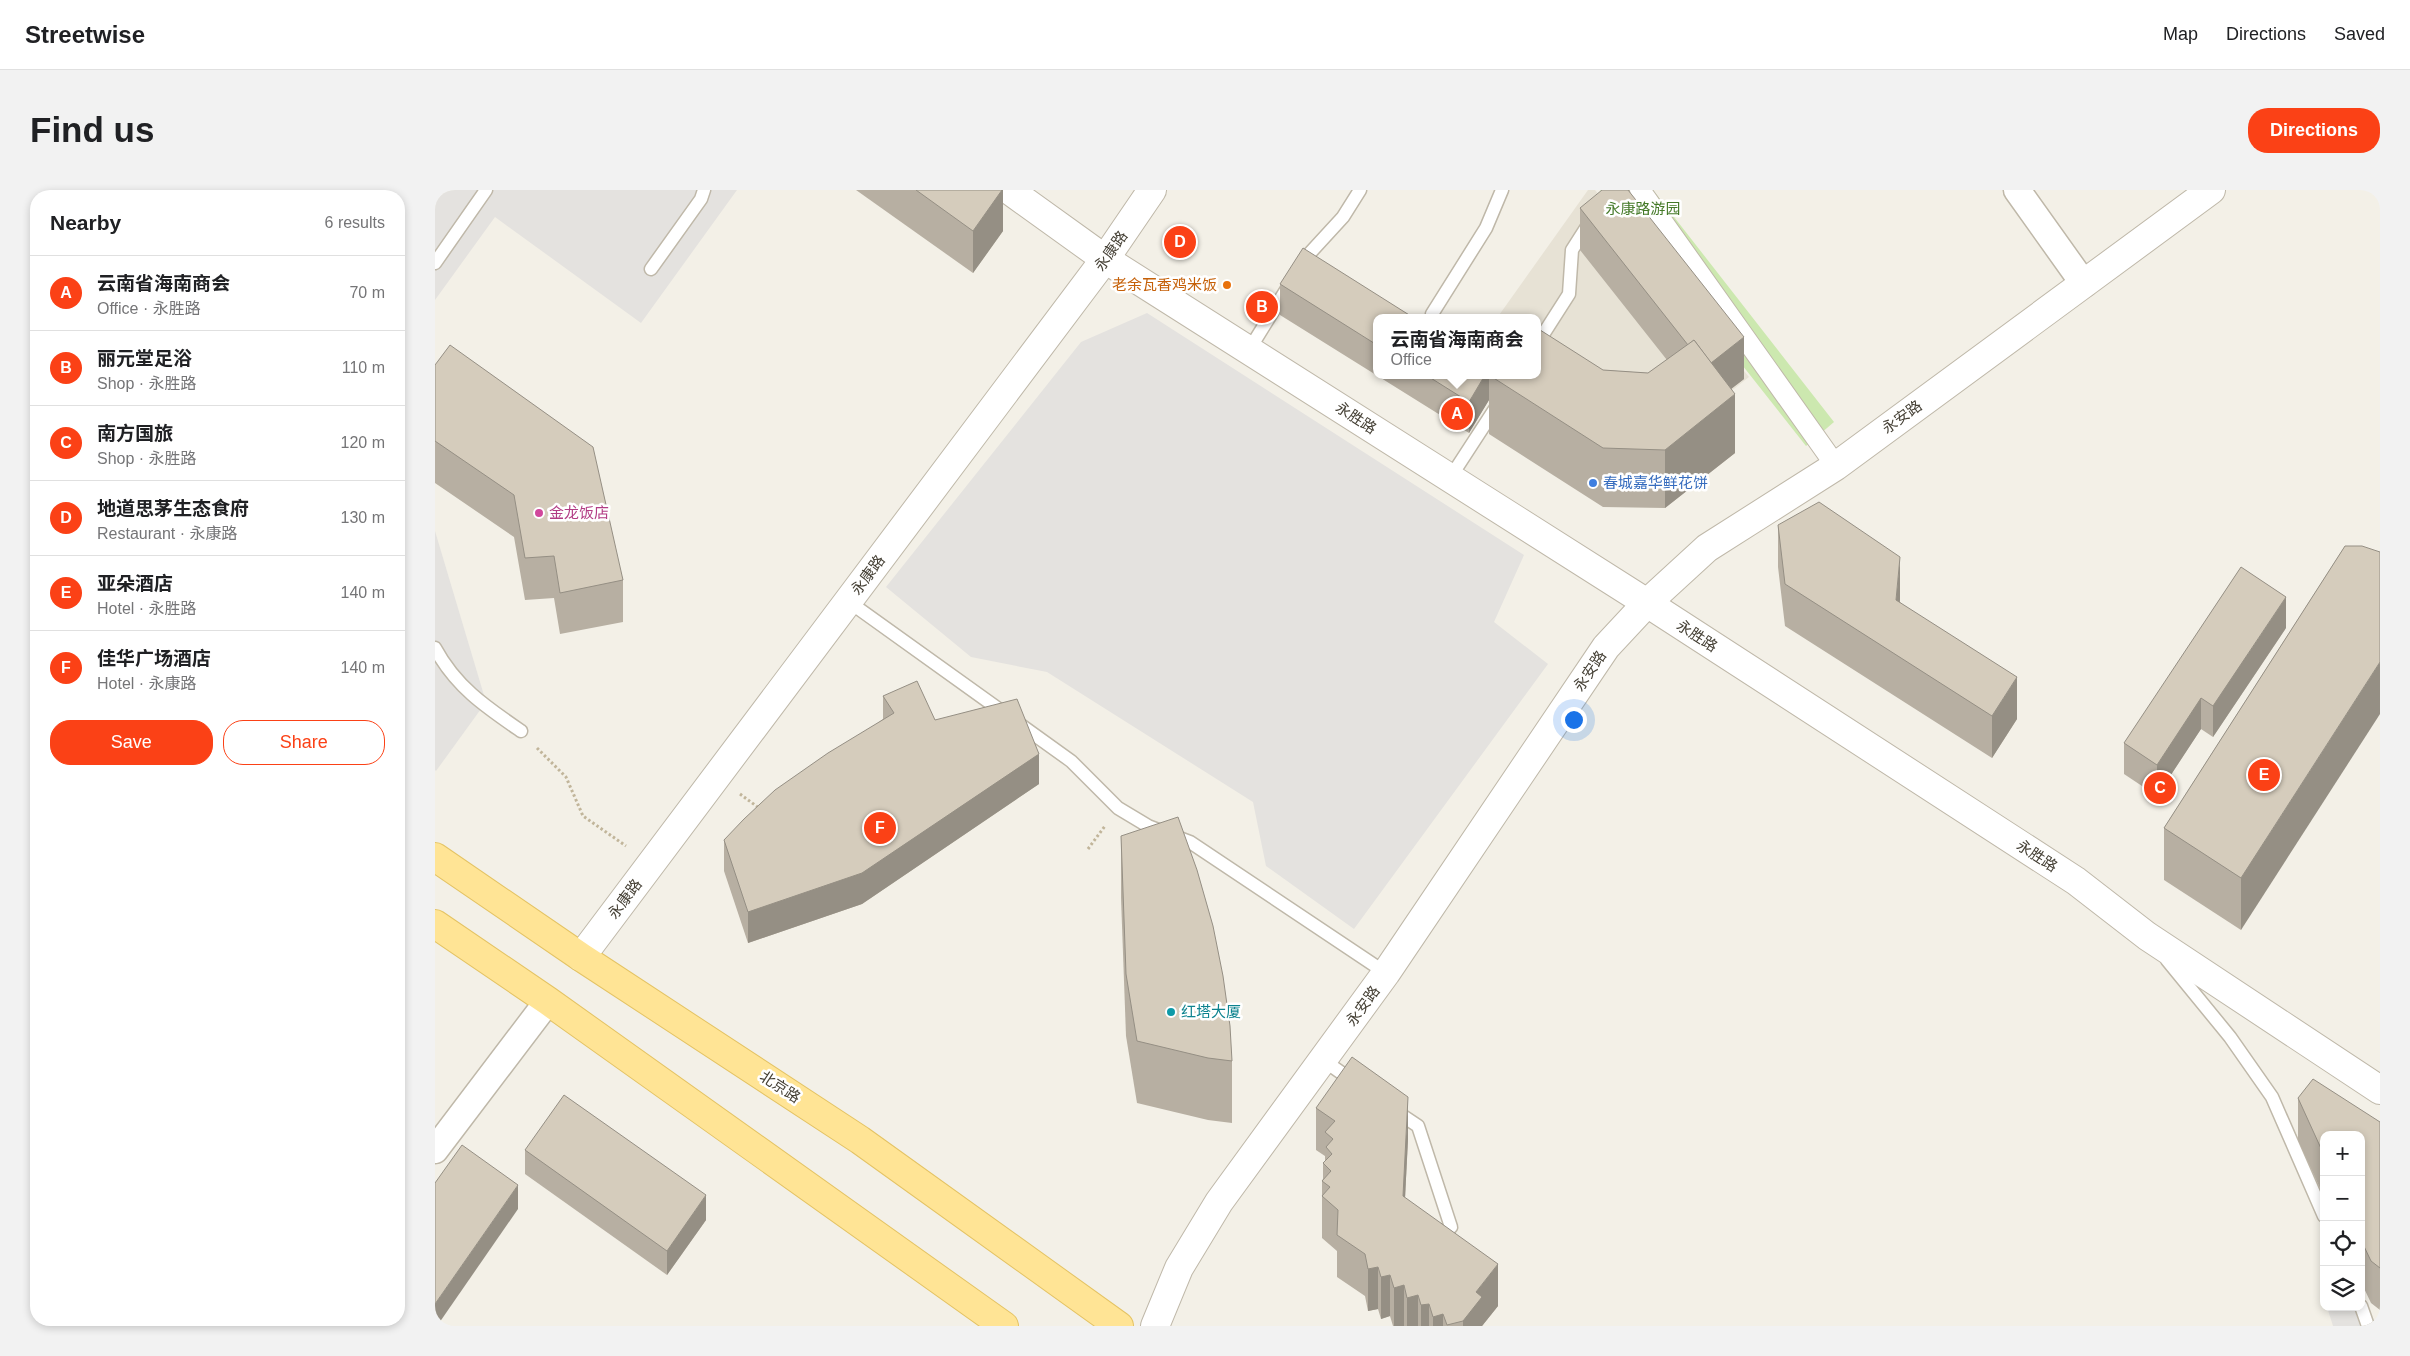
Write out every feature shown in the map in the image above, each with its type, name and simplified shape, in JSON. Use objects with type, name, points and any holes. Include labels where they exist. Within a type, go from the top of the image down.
[{"type":"main road","name":"北京路","points":[[435,857],[581,957],[860,1140],[1119,1326]]},
{"type":"main road","points":[[435,924],[548,1001],[1004,1326]]},
{"type":"street","name":"永康路","points":[[581,957],[1105,260],[1152,190]]},
{"type":"street","points":[[1640,190],[1836,466]]},
{"type":"street","points":[[2017,190],[2084,284]]},
{"type":"street","name":"永安路","points":[[1155,1326],[1179,1268],[1219,1202],[1386,973],[1606,647],[1647,603],[1707,548],[1836,466],[2211,190]]},
{"type":"street","name":"永胜路","points":[[1015,192],[1105,260],[1647,603],[2076,881],[2147,936],[2380,1090]]},
{"type":"street","points":[[435,1150],[548,1001]]},
{"type":"lane","points":[[435,263],[486,190]]},
{"type":"lane","points":[[651,269],[701,199],[704,190]]},
{"type":"lane","points":[[1249,350],[1309,254],[1343,217],[1360,190]]},
{"type":"lane","points":[[1432,314],[1486,228],[1502,190]]},
{"type":"lane","points":[[1541,338],[1569,294],[1572,250],[1593,218]]},
{"type":"lane","points":[[1450,478],[1514,379]]},
{"type":"lane","points":[[848,601],[1071,761],[1118,808],[1148,826],[1190,842],[1386,973]]},
{"type":"lane","points":[[435,648],[444,664],[474,699],[521,731]]},
{"type":"lane","points":[[2147,936],[2225,1030],[2272,1097],[2320,1207]]},
{"type":"lane","points":[[1323,1060],[1361,1086]]},
{"type":"lane","points":[[1382,1101],[1418,1126],[1451,1227]]},
{"type":"lane","points":[[2363,1311],[2368,1326]]},
{"type":"path","points":[[521,731],[566,777],[583,816],[651,864]]},
{"type":"path","points":[[716,777],[761,810]]},
{"type":"path","points":[[1088,850],[1095,840]]},
{"type":"shaded area","points":[[435,190],[737,190],[641,323],[495,217],[435,300]]},
{"type":"shaded area","points":[[1588,190],[1595,190],[1749,377],[1706,411],[1541,376],[1541,314],[1500,314]]},
{"type":"shaded area","points":[[1147,313],[1524,555],[1494,622],[1548,664],[1354,929],[1266,866],[1253,802],[1047,672],[971,657],[886,587],[1081,342]]},
{"type":"shaded area","points":[[435,531],[486,702],[436,771],[435,770]]},
{"type":"shaded area","points":[[2328,1311],[2355,1311],[2360,1326],[2333,1326]]},
{"type":"green space","name":"永康路游园","points":[[1600,190],[1653,190],[1834,422],[1806,446],[1638,233]]},
{"type":"building","points":[[916,190],[1002,190],[973,231]]},
{"type":"building","points":[[1602,190],[1628,190],[1744,337],[1711,363],[1694,340],[1688,345],[1580,208]]},
{"type":"building","points":[[1303,248],[1408,314],[1373,314],[1373,342],[1280,284]]},
{"type":"building","points":[[1541,331],[1603,370],[1648,373],[1694,340],[1735,394],[1665,450],[1603,448],[1495,379],[1541,379]]},
{"type":"building","name":"金龙饭店","points":[[450,345],[593,447],[623,580],[560,593],[554,556],[525,558],[514,495],[435,441],[435,365]]},
{"type":"building","points":[[1432,379],[1483,379],[1469,402]]},
{"type":"building","points":[[1819,502],[1900,557],[1896,600],[2017,677],[1992,716],[1785,584],[1778,525]]},
{"type":"building","points":[[2345,546],[2362,546],[2380,552],[2380,662],[2241,878],[2164,828]]},
{"type":"building","points":[[2241,567],[2286,597],[2213,706],[2201,698],[2157,765],[2124,743]]},
{"type":"building","points":[[917,681],[935,720],[1017,699],[1039,754],[862,873],[748,912],[724,840],[775,790],[828,753],[894,713],[883,696]]},
{"type":"building","name":"红塔大厦","points":[[1178,817],[1197,870],[1213,926],[1223,976],[1230,1026],[1232,1061],[1208,1058],[1137,1041],[1126,974],[1121,836]]},
{"type":"building","points":[[1352,1057],[1408,1097],[1403,1196],[1498,1264],[1476,1292],[1482,1297],[1463,1321],[1447,1325],[1443,1314],[1433,1317],[1429,1304],[1421,1305],[1418,1295],[1407,1298],[1404,1285],[1394,1288],[1390,1275],[1381,1277],[1378,1267],[1368,1269],[1365,1254],[1337,1235],[1338,1210],[1322,1196],[1330,1187],[1322,1181],[1331,1171],[1323,1163],[1332,1154],[1326,1147],[1333,1139],[1325,1132],[1335,1121],[1316,1108]]},
{"type":"building","points":[[2313,1079],[2380,1122],[2380,1268],[2371,1261],[2365,1248],[2365,1131],[2320,1131],[2320,1146],[2298,1098]]},
{"type":"building","points":[[564,1095],[706,1195],[667,1251],[525,1150]]},
{"type":"building","points":[[462,1145],[518,1185],[435,1304],[435,1183]]},
{"type":"place","name":"地道思茅生态食府","points":[[1180,242]]},
{"type":"place","name":"老余瓦香鸡米饭","points":[[1227,285]]},
{"type":"place","name":"丽元堂足浴","points":[[1262,307]]},
{"type":"place","name":"云南省海南商会","points":[[1457,414]]},
{"type":"place","name":"春城嘉华鲜花饼","points":[[1593,483]]},
{"type":"place","name":"金龙饭店","points":[[539,513]]},
{"type":"place","name":"亚朵酒店","points":[[2264,775]]},
{"type":"place","name":"南方国旅","points":[[2160,788]]},
{"type":"place","name":"佳华广场酒店","points":[[880,828]]},
{"type":"place","name":"红塔大厦","points":[[1171,1012]]}]
